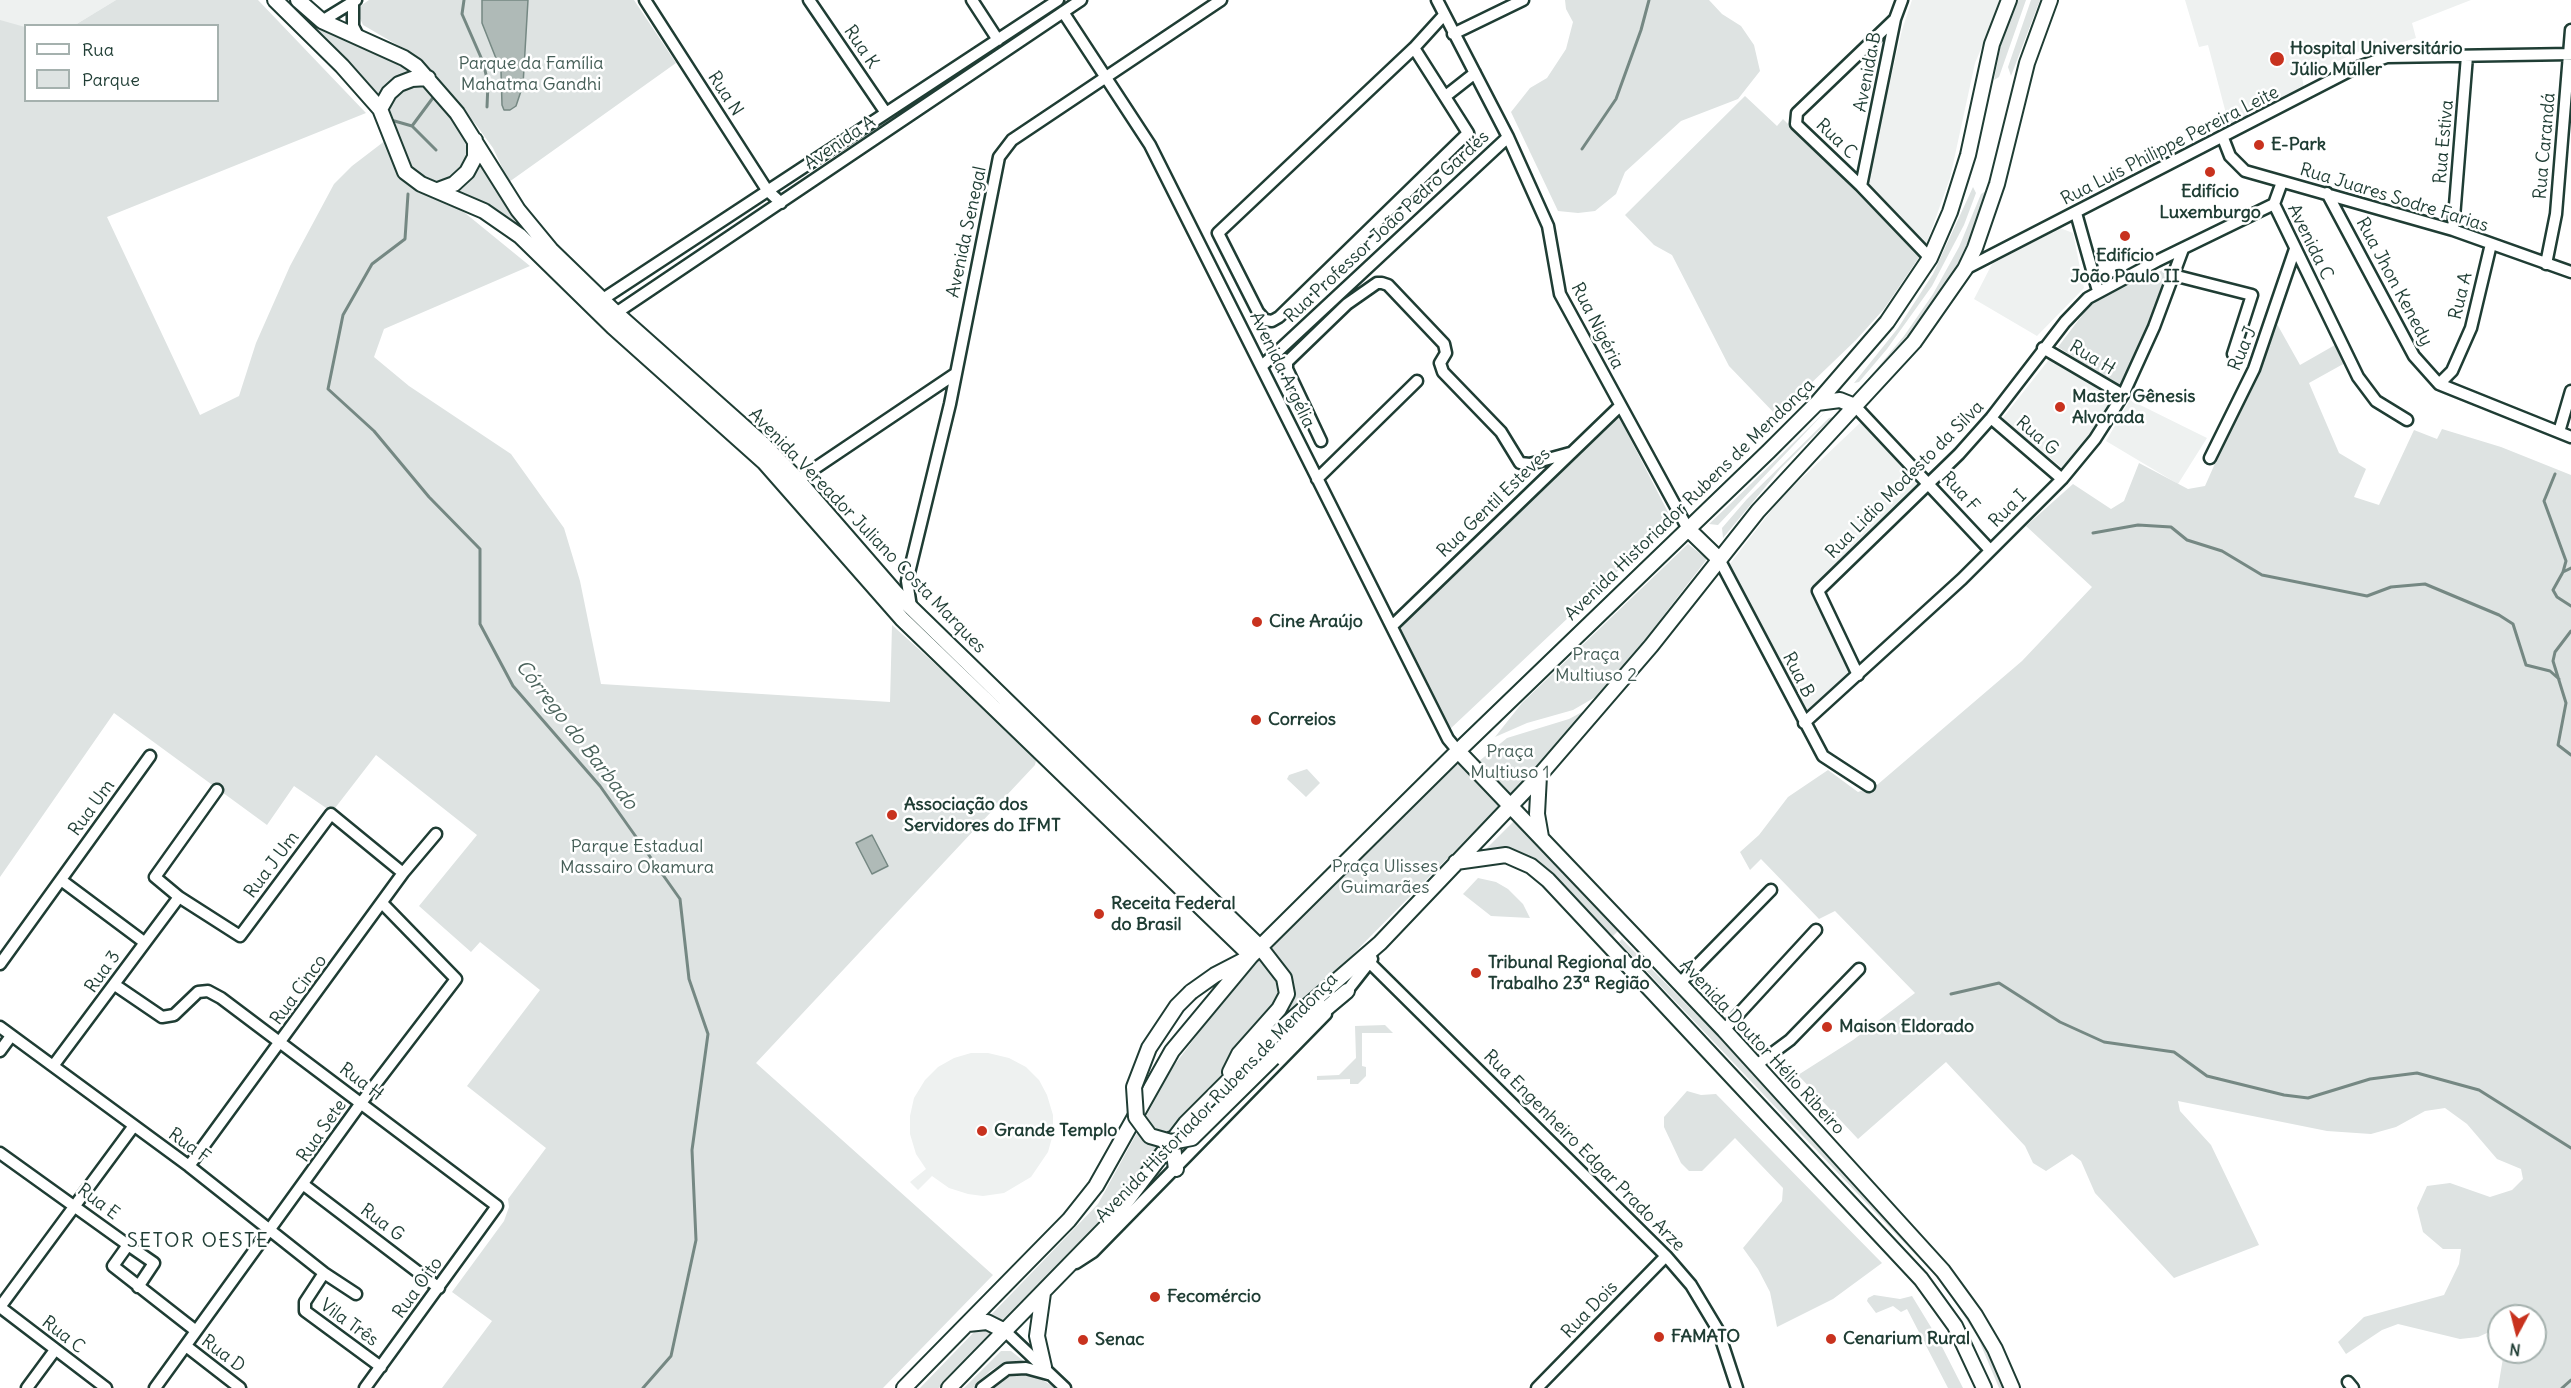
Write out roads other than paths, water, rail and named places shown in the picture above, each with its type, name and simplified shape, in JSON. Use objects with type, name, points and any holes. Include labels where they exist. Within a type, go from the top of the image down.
[{"type":"main road","points":[[275,0],[342,66],[380,109],[405,172],[421,184],[438,190],[454,184],[467,172],[474,157],[475,140]]},
{"type":"main road","name":"Avenida Historiador Rubens de Mendonça","points":[[904,1388],[1069,1220],[1096,1186],[1172,1051],[1256,951],[1458,751],[1817,403],[1887,322],[1930,258],[1958,187],[1975,126],[1988,56],[2009,0]]},
{"type":"main road","name":"Avenida Historiador Rubens de Mendonça","points":[[949,1388],[1068,1268],[1108,1224],[1172,1139],[1225,1082],[1275,1034],[1366,961],[1380,943],[1539,776],[1644,654],[1791,473],[1914,342],[1965,269],[1989,210],[2015,102],[2050,0]]},
{"type":"main road","name":"Avenida Vereador Juliano Costa Marques","points":[[304,3],[322,21],[404,58],[428,78],[457,112],[533,231],[616,313],[762,444],[883,600],[1232,937],[1256,951]]},
{"type":"main road","points":[[380,109],[389,93],[399,84],[412,79],[428,78]]},
{"type":"main road","name":"Avenida Vereador Juliano Costa Marques","points":[[438,190],[502,221],[613,327],[764,462],[792,484],[896,593],[1256,951]]},
{"type":"main road","points":[[1817,403],[1842,400],[1855,406]]},
{"type":"main road","points":[[1688,529],[1719,559]]},
{"type":"main road","name":"Avenida Doutor Hélio Ribeiro","points":[[1458,751],[1724,1030],[1961,1294],[1995,1349],[2012,1388]]},
{"type":"main road","points":[[1539,776],[1538,814],[1541,837]]},
{"type":"main road","points":[[1456,862],[1506,855],[1531,866],[1609,944],[1921,1279],[1955,1326],[1984,1388]]},
{"type":"main road","points":[[1609,944],[1626,926]]},
{"type":"main road","points":[[1219,973],[1230,958],[1232,937]]},
{"type":"main road","points":[[1225,1082],[1239,1054],[1279,1009],[1287,994],[1284,978],[1256,951],[1191,992],[1177,1006],[1157,1034],[1140,1069],[1134,1087],[1136,1117],[1150,1136],[1171,1142],[1192,1138],[1366,961]]},
{"type":"main road","points":[[1273,1058],[1347,991]]},
{"type":"main road","points":[[1172,1139],[1176,1169]]},
{"type":"main road","points":[[1044,1292],[1037,1336],[1049,1372]]},
{"type":"main road","points":[[968,1324],[987,1322],[1005,1331]]},
{"type":"street","name":"Rua N","points":[[645,0],[767,190],[781,203]]},
{"type":"street","name":"Rua K","points":[[809,0],[886,113]]},
{"type":"street","points":[[972,0],[998,40]]},
{"type":"street","name":"Avenida A","points":[[603,298],[1058,0]]},
{"type":"street","name":"Avenida A","points":[[616,313],[1081,0]]},
{"type":"street","name":"Avenida Senegal","points":[[910,607],[908,581],[950,404],[999,157],[1012,140],[1221,0]]},
{"type":"street","name":"Rua Nigéria","points":[[1437,0],[1508,137],[1551,234],[1560,294],[1688,529]]},
{"type":"street","points":[[1454,34],[1523,0]]},
{"type":"street","name":"Avenida B","points":[[1861,186],[1895,19],[1902,0]]},
{"type":"street","points":[[322,21],[355,1]]},
{"type":"street","points":[[355,1],[353,26],[358,36]]},
{"type":"street","name":"Avenida Argélia","points":[[1063,12],[1150,145],[1448,739],[1458,751]]},
{"type":"street","points":[[1414,48],[1447,95],[1468,133],[1279,317],[1272,321],[1265,320],[1218,233],[1414,48],[1444,15]]},
{"type":"street","name":"Rua C","points":[[1895,19],[1795,118],[1796,124],[1861,186],[1930,258]]},
{"type":"street","name":"Rua Carandá","points":[[2546,264],[2556,214],[2571,54],[2571,30]]},
{"type":"street","name":"Rua Luis Philippe Pereira Leite","points":[[1965,269],[2355,68],[2386,57],[2571,54]]},
{"type":"street","name":"Rua Estiva","points":[[2453,230],[2467,56]]},
{"type":"street","points":[[1447,95],[1475,73]]},
{"type":"street","name":"Rua Professor João Pedro Gardés","points":[[1262,366],[1508,137]]},
{"type":"street","name":"Rua Juares Sodre Farias","points":[[2223,138],[2230,156],[2245,171],[2453,230],[2571,272]]},
{"type":"street","points":[[785,180],[788,188],[795,194]]},
{"type":"street","points":[[2274,204],[2282,182]]},
{"type":"street","name":"Rua Jhon Kenedy","points":[[2327,193],[2414,356],[2439,384],[2571,437]]},
{"type":"street","name":"Avenida C","points":[[2098,291],[2274,204],[2358,377],[2376,401],[2407,420]]},
{"type":"street","points":[[2076,213],[2098,291]]},
{"type":"street","name":"Rua A","points":[[2439,384],[2452,371],[2471,328],[2491,244]]},
{"type":"street","name":"Rua I","points":[[1804,723],[1990,550],[2062,479],[2095,439],[2123,395],[2154,327],[2183,249]]},
{"type":"street","name":"Rua J","points":[[2210,458],[2254,369],[2295,249]]},
{"type":"street","points":[[2157,261],[2173,273],[2252,295],[2233,354]]},
{"type":"street","points":[[1321,441],[1287,369],[1287,362],[1347,304],[1382,283],[1388,285],[1444,344],[1446,354],[1440,363],[1443,372],[1501,432],[1520,463],[1530,464],[1570,453]]},
{"type":"street","name":"Rua Lidio Modesto da Silva","points":[[1858,675],[1818,591],[1991,418],[2043,348],[2065,322],[2098,291]]},
{"type":"street","name":"Rua H","points":[[2043,348],[2123,395]]},
{"type":"street","points":[[792,484],[955,374]]},
{"type":"street","points":[[1317,479],[1417,381]]},
{"type":"street","points":[[934,387],[950,404]]},
{"type":"street","points":[[2559,432],[2571,391]]},
{"type":"street","name":"Rua Gentil Esteves","points":[[1392,626],[1620,406]]},
{"type":"street","name":"Rua F","points":[[1855,406],[1929,482],[1990,550]]},
{"type":"street","name":"Rua G","points":[[1991,418],[2062,479]]},
{"type":"street","name":"Rua B","points":[[1719,559],[1823,756],[1869,786]]},
{"type":"street","points":[[883,600],[896,593],[908,581]]},
{"type":"street","name":"Rua Um","points":[[0,964],[150,756]]},
{"type":"street","points":[[179,897],[155,877],[217,790]]},
{"type":"street","name":"Rua J Um","points":[[179,897],[240,936],[331,814],[403,873]]},
{"type":"street","name":"Rua Cinco","points":[[189,1166],[383,904],[403,873],[436,834]]},
{"type":"street","points":[[61,880],[144,942]]},
{"type":"street","points":[[1681,986],[1771,890]]},
{"type":"street","name":"Rua 3","points":[[53,1066],[179,897]]},
{"type":"street","name":"Rua Sete","points":[[155,1388],[362,1103],[456,979],[383,904]]},
{"type":"street","points":[[1681,986],[1745,927]]},
{"type":"street","points":[[1724,1030],[1816,930]]},
{"type":"street","name":"Avenida Historiador Rubens de Mendonça","points":[[1068,1268],[1093,1252],[1176,1169],[1347,991],[1366,961]]},
{"type":"street","name":"Rua Engenheiro Edgar Prado Arze","points":[[1366,961],[1666,1256],[1691,1285],[1718,1330],[1737,1388]]},
{"type":"street","points":[[1755,1066],[1790,1040],[1859,969]]},
{"type":"street","name":"Rua H","points":[[115,985],[165,1017],[174,1015],[191,996],[202,991],[221,998],[497,1206]]},
{"type":"street","name":"Rua F","points":[[0,1028],[189,1166],[324,1274],[356,1294]]},
{"type":"street","points":[[0,1051],[11,1036]]},
{"type":"street","points":[[0,1307],[133,1127]]},
{"type":"street","name":"Rua E","points":[[0,1153],[154,1263],[138,1287]]},
{"type":"street","name":"Rua G","points":[[304,1185],[439,1288]]},
{"type":"street","name":"Rua Oito","points":[[365,1388],[497,1206]]},
{"type":"street","points":[[128,1245],[113,1266],[196,1331]]},
{"type":"street","name":"Rua Dois","points":[[1537,1388],[1666,1256]]},
{"type":"street","name":"Vila Três","points":[[324,1274],[305,1302],[305,1311],[381,1367]]},
{"type":"street","name":"Rua C","points":[[0,1307],[106,1388]]},
{"type":"street","points":[[1005,1331],[1065,1388]]},
{"type":"street","name":"Rua D","points":[[186,1346],[240,1388]]},
{"type":"street","points":[[27,1388],[55,1350]]},
{"type":"street","points":[[982,1388],[1007,1369],[1026,1368],[1049,1372]]},
{"type":"waterway","name":"Córrego do Barbado","points":[[464,0],[462,14],[483,62],[488,83],[487,107]]},
{"type":"waterway","points":[[1582,149],[1616,99],[1641,30],[1649,0]]},
{"type":"waterway","points":[[391,120],[412,126],[435,95]]},
{"type":"waterway","points":[[412,126],[436,150]]},
{"type":"waterway","name":"Córrego do Barbado","points":[[408,194],[405,239],[372,264],[343,315],[328,389],[374,431],[429,497],[480,549],[480,624],[513,686],[600,786],[680,899],[689,979],[708,1034],[692,1150],[696,1240],[671,1356],[643,1388]]},
{"type":"waterway","points":[[2555,474],[2544,501],[2566,561],[2563,572]]},
{"type":"waterway","points":[[2093,533],[2138,525],[2171,527],[2187,540],[2222,551],[2262,575],[2367,596],[2391,587],[2425,584],[2499,615],[2513,624],[2526,665],[2550,671],[2559,679]]},
{"type":"waterway","points":[[2571,568],[2563,572],[2553,590],[2557,597],[2571,606]]},
{"type":"waterway","points":[[2571,631],[2555,652],[2553,661],[2566,703],[2558,745],[2571,755]]},
{"type":"waterway","points":[[1951,994],[1999,983],[2060,1022],[2104,1042],[2174,1052],[2207,1076],[2284,1095],[2308,1098],[2370,1079],[2417,1073],[2479,1090],[2571,1148]]},
{"type":"waterway","points":[[2562,1388],[2571,1380]]},
{"type":"place","name":"Hospital Universitário Júlio Müller","points":[[2277,59]]},
{"type":"place","name":"E-Park","points":[[2259,145]]},
{"type":"place","name":"Edifício Luxemburgo","points":[[2210,172]]},
{"type":"place","name":"Edifício João Paulo II","points":[[2125,236]]},
{"type":"place","name":"Master Gênesis Alvorada","points":[[2060,407]]},
{"type":"place","name":"Cine Araújo","points":[[1257,622]]},
{"type":"place","name":"Correios","points":[[1256,720]]},
{"type":"place","name":"Associação dos Servidores do IFMT","points":[[892,815]]},
{"type":"place","name":"Receita Federal do Brasil","points":[[1099,914]]},
{"type":"place","name":"Tribunal Regional do Trabalho 23ª Região","points":[[1476,973]]},
{"type":"place","name":"Maison Eldorado","points":[[1827,1027]]},
{"type":"place","name":"Grande Templo","points":[[982,1131]]},
{"type":"place","name":"Fecomércio","points":[[1155,1297]]},
{"type":"place","name":"FAMATO","points":[[1659,1337]]},
{"type":"place","name":"Cenarium Rural","points":[[1831,1339]]},
{"type":"place","name":"Senac","points":[[1083,1340]]},
{"type":"district","name":"SETOR OESTE","points":[[198,1241]]},
{"type":"park label","name":"Parque da Família Mahatma Gandhi","points":[[531,74]]},
{"type":"park label","name":"Praça Multiuso 2","points":[[1596,665]]},
{"type":"park label","name":"Praça Multiuso 1","points":[[1510,762]]},
{"type":"park label","name":"Parque Estadual Massairo Okamura","points":[[637,857]]},
{"type":"park label","name":"Praça Ulisses Guimarães","points":[[1385,877]]}]
